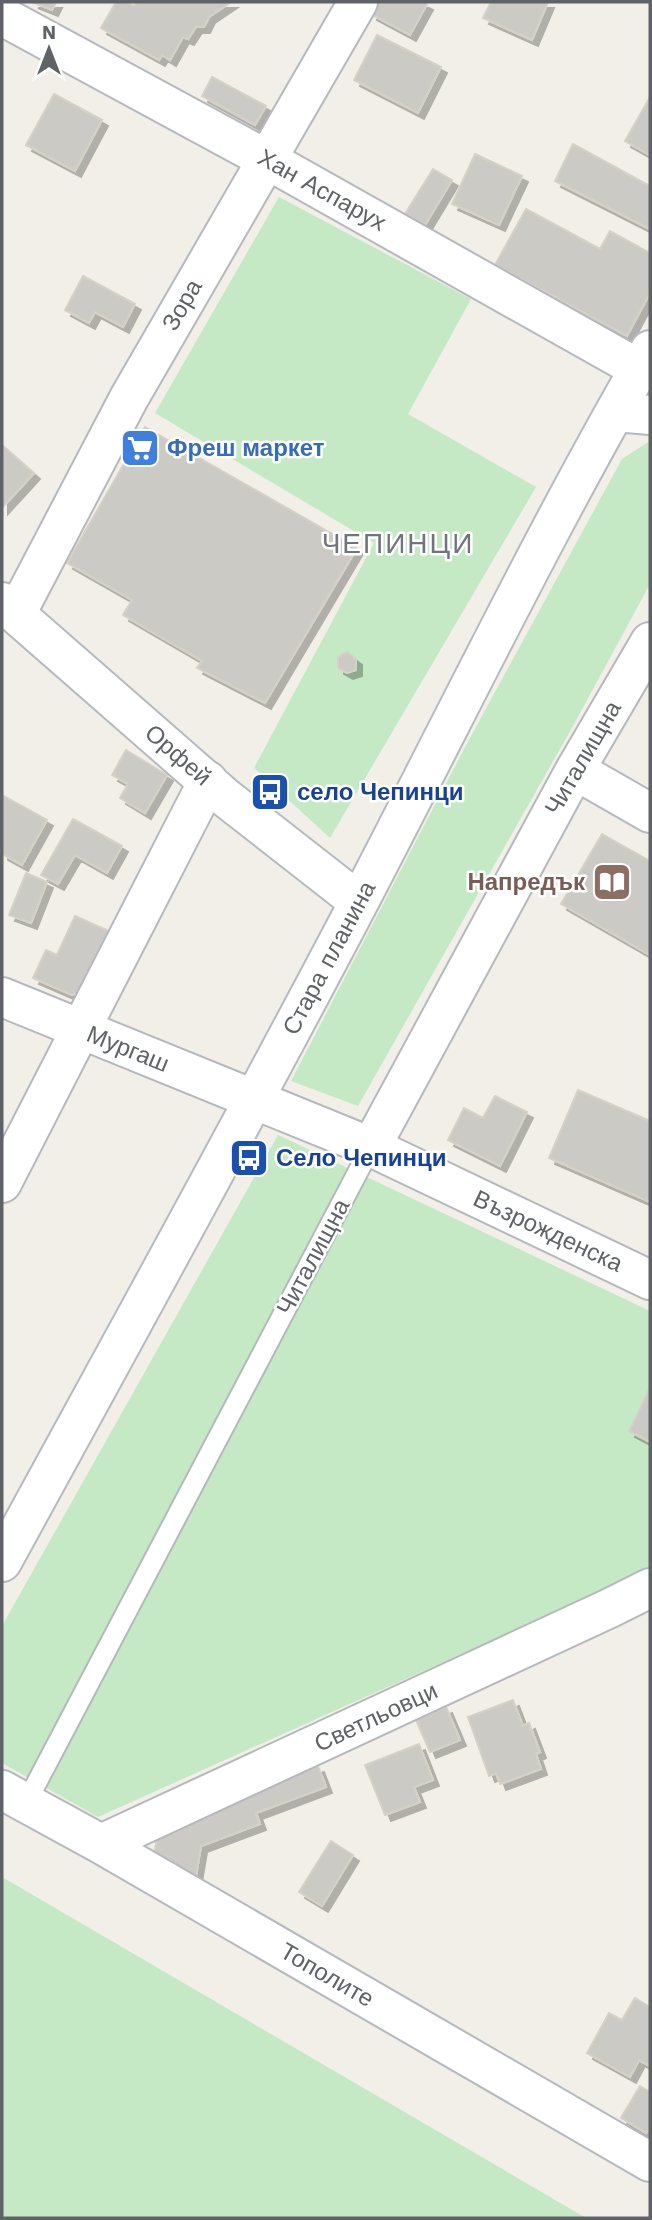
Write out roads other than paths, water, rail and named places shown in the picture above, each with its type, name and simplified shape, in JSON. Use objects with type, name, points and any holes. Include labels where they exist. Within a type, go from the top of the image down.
[{"type":"street","name":"Зора","points":[[9,608],[358,2]]},
{"type":"street","name":"Хан Аспарух","points":[[2,16],[645,359]]},
{"type":"street","name":"Стара планина","points":[[2,1562],[254,1100],[565,503],[633,413],[645,359]]},
{"type":"street","name":"Орфей","points":[[9,608],[226,798],[359,902]]},
{"type":"street","name":"Читалищна","points":[[371,1147],[575,770],[650,642]]},
{"type":"street","points":[[575,770],[650,813]]},
{"type":"street","points":[[2,1183],[208,781]]},
{"type":"street","name":"Мургаш","points":[[2,998],[254,1100]]},
{"type":"street","name":"Възрожденска","points":[[254,1100],[371,1147],[650,1280]]},
{"type":"street","name":"Светльовци","points":[[101,1844],[610,1608],[644,1598]]},
{"type":"street","name":"Тополите","points":[[14,1797],[101,1844],[650,2162]]},
{"type":"lane","name":"Читалищна","points":[[14,1797],[371,1147]]},
{"type":"place","name":"Фреш маркет","points":[[140,448]]},
{"type":"place","name":"село Чепинци","points":[[270,792]]},
{"type":"place","name":"Напредък","points":[[612,882]]},
{"type":"place","name":"Село Чепинци","points":[[249,1158]]},
{"type":"district","name":"ЧЕПИНЦИ","points":[[398,543]]}]
